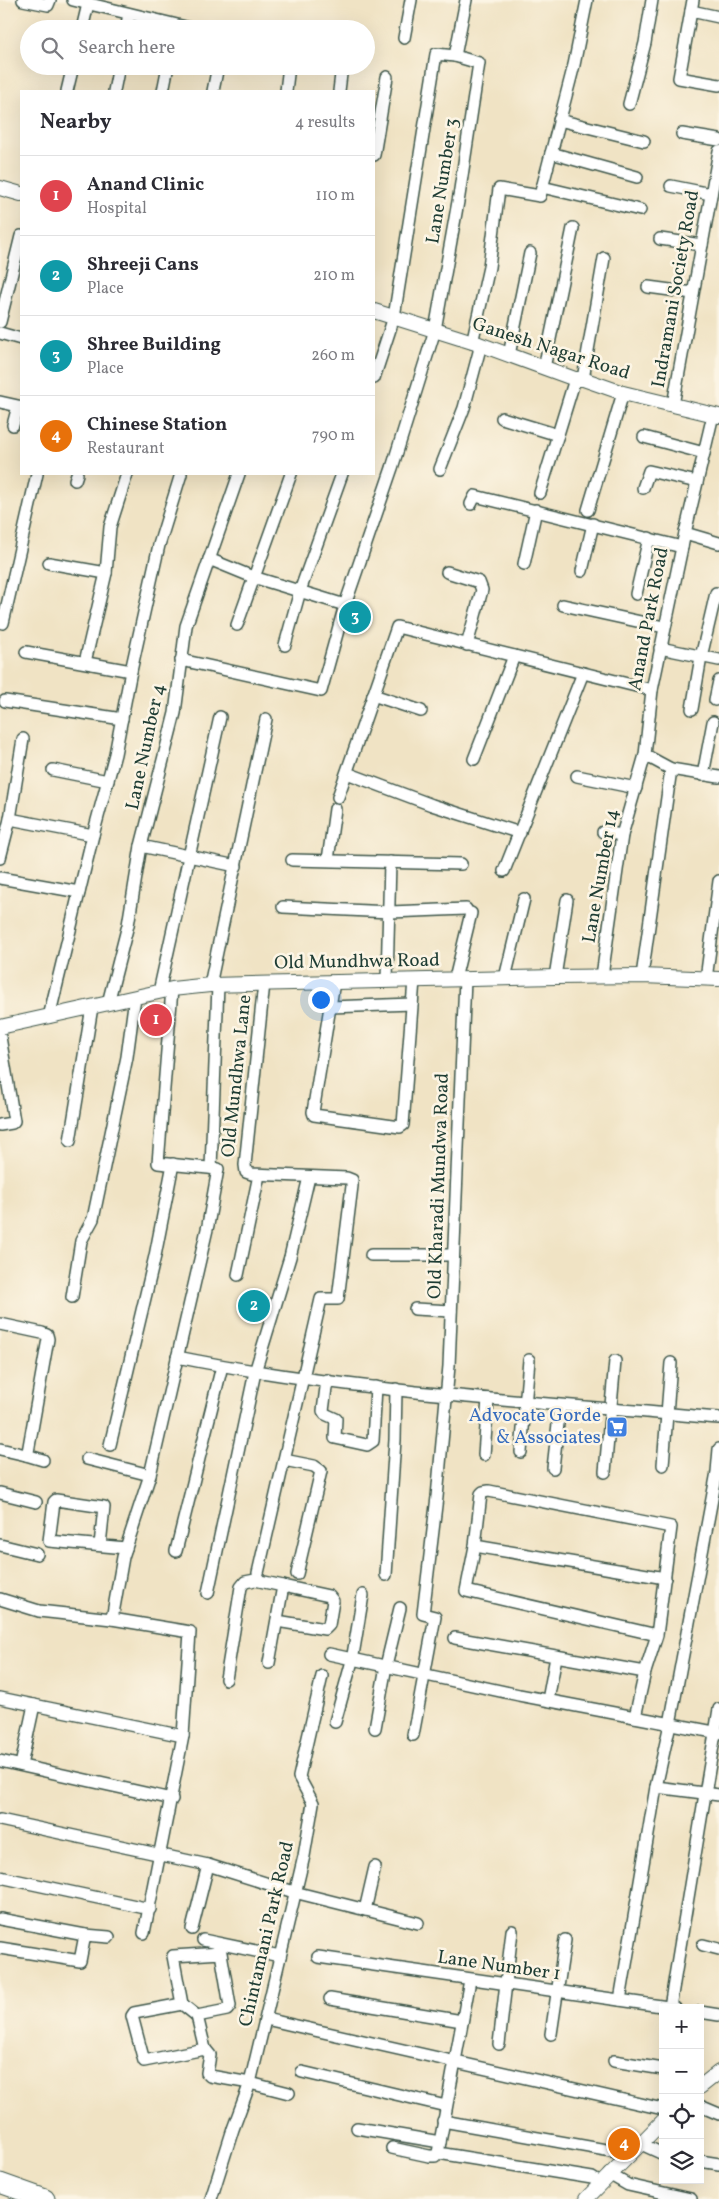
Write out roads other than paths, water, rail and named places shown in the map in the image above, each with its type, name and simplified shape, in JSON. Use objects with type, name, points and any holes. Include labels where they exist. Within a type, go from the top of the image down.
[{"type":"highway","points":[[0,2184],[45,2199]]},
{"type":"street","points":[[23,0],[48,5],[50,0]]},
{"type":"street","points":[[73,0],[151,20]]},
{"type":"street","points":[[404,38],[411,0]]},
{"type":"street","points":[[375,375],[394,317],[436,54],[454,56],[466,0]]},
{"type":"street","points":[[440,470],[464,408],[479,352],[475,344],[489,268],[499,190],[540,196],[574,65],[587,0]]},
{"type":"street","points":[[629,104],[645,43],[652,0]]},
{"type":"street","points":[[84,20],[88,4]]},
{"type":"street","points":[[719,17],[692,6],[679,78],[719,85]]},
{"type":"street","points":[[128,20],[129,14]]},
{"type":"street","name":"Lane Number 3","points":[[435,330],[459,196],[479,63],[454,56]]},
{"type":"street","points":[[67,90],[71,75]]},
{"type":"street","points":[[114,90],[117,75]]},
{"type":"street","points":[[163,90],[166,75]]},
{"type":"street","points":[[213,90],[216,75]]},
{"type":"street","points":[[286,90],[288,75]]},
{"type":"street","points":[[339,90],[341,75]]},
{"type":"street","points":[[375,148],[387,77]]},
{"type":"street","points":[[559,120],[644,141]]},
{"type":"street","points":[[682,134],[719,140]]},
{"type":"street","name":"Indramani Society Road","points":[[673,404],[719,150]]},
{"type":"street","points":[[551,153],[637,177]]},
{"type":"street","points":[[671,186],[711,194]]},
{"type":"street","points":[[542,187],[640,210]]},
{"type":"street","points":[[0,188],[20,194]]},
{"type":"street","points":[[544,368],[574,228]]},
{"type":"street","points":[[660,239],[702,245]]},
{"type":"street","points":[[0,322],[20,240]]},
{"type":"street","points":[[509,355],[530,253]]},
{"type":"street","points":[[540,493],[579,379],[604,258]]},
{"type":"street","points":[[648,287],[693,293]]},
{"type":"street","name":"Ganesh Nagar Road","points":[[375,311],[623,393],[716,416]]},
{"type":"street","points":[[181,660],[321,691],[345,605],[392,468],[435,330]]},
{"type":"street","points":[[0,333],[20,339]]},
{"type":"street","points":[[588,510],[623,393]]},
{"type":"street","points":[[0,402],[18,406],[13,425]]},
{"type":"street","name":"Anand Park Road","points":[[645,755],[652,690],[664,627],[704,453],[716,416]]},
{"type":"street","points":[[502,418],[558,436]]},
{"type":"street","points":[[644,437],[704,453]]},
{"type":"street","points":[[643,488],[649,471],[697,482]]},
{"type":"street","points":[[3,623],[37,475]]},
{"type":"street","points":[[85,662],[106,573],[110,527],[126,475]]},
{"type":"street","points":[[49,1017],[108,781],[159,545],[181,475]]},
{"type":"street","name":"Lane Number 4","points":[[108,1004],[128,925],[141,846],[176,713],[186,626],[239,475]]},
{"type":"street","points":[[236,625],[290,475]]},
{"type":"street","points":[[285,645],[300,591],[342,475]]},
{"type":"street","points":[[472,504],[475,496],[682,546]]},
{"type":"street","points":[[524,564],[536,510]]},
{"type":"street","points":[[582,571],[593,524]]},
{"type":"street","points":[[685,534],[719,543]]},
{"type":"street","points":[[636,594],[649,538]]},
{"type":"street","points":[[209,559],[253,577],[345,605]]},
{"type":"street","points":[[49,563],[106,573]]},
{"type":"street","points":[[447,572],[479,582],[482,590],[467,644]]},
{"type":"street","points":[[692,709],[701,657],[716,593]]},
{"type":"street","points":[[563,605],[664,627]]},
{"type":"street","points":[[328,860],[336,803],[348,773],[397,627],[652,690]]},
{"type":"street","points":[[660,648],[719,660]]},
{"type":"street","points":[[26,652],[131,671]]},
{"type":"street","points":[[474,759],[514,656]]},
{"type":"street","points":[[504,871],[583,673]]},
{"type":"street","points":[[715,700],[719,681]]},
{"type":"street","points":[[373,694],[421,711]]},
{"type":"street","points":[[5,701],[122,719]]},
{"type":"street","points":[[112,1619],[126,1548],[150,1475],[208,1225],[218,1169],[158,1163],[166,990],[189,856],[220,717]]},
{"type":"street","points":[[211,1168],[214,985],[266,719]]},
{"type":"street","points":[[704,775],[712,722]]},
{"type":"street","points":[[0,858],[10,819],[23,739]]},
{"type":"street","points":[[645,755],[671,769],[719,776]]},
{"type":"street","name":"Lane Number 14","points":[[602,976],[622,835],[645,755]]},
{"type":"street","points":[[642,976],[671,769]]},
{"type":"street","points":[[53,770],[108,781]]},
{"type":"street","points":[[348,773],[432,805],[520,833]]},
{"type":"street","points":[[576,776],[636,788]]},
{"type":"street","points":[[10,819],[93,835]]},
{"type":"street","points":[[603,832],[622,835]]},
{"type":"street","points":[[141,846],[236,866]]},
{"type":"street","points":[[292,860],[462,864]]},
{"type":"street","points":[[387,980],[390,862]]},
{"type":"street","points":[[0,878],[79,892]]},
{"type":"street","points":[[712,979],[719,880]]},
{"type":"street","points":[[506,978],[524,899]]},
{"type":"street","points":[[555,977],[567,900]]},
{"type":"street","points":[[283,907],[390,912]]},
{"type":"street","name":"Old Kharadi Mundwa Road","points":[[390,912],[468,911],[460,979],[453,1255],[446,1395],[437,1497],[423,1614],[435,1617],[425,1675]]},
{"type":"street","name":"Old Mundhwa Road","points":[[0,1027],[166,990],[214,985],[602,976],[712,979]]},
{"type":"street","points":[[334,982],[312,1112],[314,1115],[396,1127],[403,1125],[414,980]]},
{"type":"street","name":"Old Mundhwa Lane","points":[[259,1175],[246,1172],[245,1165],[264,983]]},
{"type":"street","points":[[72,1296],[81,1241],[93,1218],[127,1058],[135,997]]},
{"type":"street","points":[[330,1007],[412,1004]]},
{"type":"street","points":[[70,1141],[92,1007]]},
{"type":"street","points":[[0,1037],[14,1121],[12,1124],[0,1125]]},
{"type":"street","points":[[110,1445],[153,1265],[173,1164]]},
{"type":"street","points":[[238,1275],[259,1175],[346,1178],[352,1180],[338,1299],[322,1299],[258,1573]]},
{"type":"street","points":[[208,1593],[255,1372],[290,1257],[309,1177]]},
{"type":"street","points":[[370,1255],[453,1255]]},
{"type":"street","points":[[415,1308],[451,1311]]},
{"type":"street","points":[[0,1324],[42,1333],[47,1335],[48,1339],[26,1455]]},
{"type":"street","points":[[177,1357],[255,1372],[446,1395],[719,1418]]},
{"type":"street","points":[[520,1452],[529,1360]]},
{"type":"street","points":[[605,1472],[614,1362]]},
{"type":"street","points":[[663,1466],[671,1363]]},
{"type":"street","points":[[176,1551],[222,1366]]},
{"type":"street","points":[[327,1380],[323,1411],[325,1414],[336,1419],[335,1438],[367,1445],[373,1441],[376,1387]]},
{"type":"street","points":[[386,1575],[395,1440],[396,1389]]},
{"type":"street","points":[[484,1455],[488,1399]]},
{"type":"street","points":[[553,1468],[560,1406]]},
{"type":"street","points":[[0,1449],[43,1460]]},
{"type":"street","points":[[620,2000],[656,1787],[670,1724],[717,1472],[719,1449]]},
{"type":"street","points":[[87,1459],[150,1475]]},
{"type":"street","points":[[284,1460],[314,1466],[321,1471],[296,1574]]},
{"type":"street","points":[[635,1717],[645,1672],[657,1635],[671,1527],[489,1491],[481,1494],[475,1546],[466,1591],[657,1635]]},
{"type":"street","points":[[0,1493],[36,1502]]},
{"type":"street","points":[[100,1545],[104,1507],[56,1500],[54,1502],[49,1541],[126,1548]]},
{"type":"street","points":[[0,1546],[37,1554]]},
{"type":"street","points":[[475,1546],[665,1578]]},
{"type":"street","points":[[226,1679],[241,1587],[245,1582],[255,1580],[283,1586],[329,1596],[333,1601],[328,1625],[325,1630],[277,1621]]},
{"type":"street","points":[[269,1663],[283,1586]]},
{"type":"street","points":[[335,1722],[352,1661],[363,1595]]},
{"type":"street","points":[[0,1599],[40,1611],[112,1619],[190,1632],[183,1736],[144,1933]]},
{"type":"street","points":[[375,1728],[386,1666],[400,1608]]},
{"type":"street","points":[[455,1638],[645,1672]]},
{"type":"street","points":[[329,1654],[352,1661],[386,1666],[548,1700],[717,1732]]},
{"type":"street","points":[[548,1700],[556,1657]]},
{"type":"street","points":[[413,1735],[425,1675]]},
{"type":"street","name":"Chintamani Park Road","points":[[211,2199],[250,2083],[313,1810],[313,1803],[299,1777],[322,1676]]},
{"type":"street","points":[[0,1698],[183,1736]]},
{"type":"street","points":[[21,1765],[34,1705]]},
{"type":"street","points":[[672,2004],[705,1792],[717,1732],[719,1708]]},
{"type":"street","points":[[0,1761],[172,1799]]},
{"type":"street","points":[[656,1787],[719,1795]]},
{"type":"street","points":[[0,1820],[208,1865],[294,1892],[418,1923]]},
{"type":"street","points":[[192,1929],[208,1865]]},
{"type":"street","points":[[365,1910],[375,1867]]},
{"type":"street","points":[[0,1877],[150,1909]]},
{"type":"street","points":[[0,1919],[84,1935],[109,1937]]},
{"type":"street","points":[[499,2044],[512,1931]]},
{"type":"street","points":[[0,1948],[80,1961],[84,1935]]},
{"type":"street","points":[[203,1940],[280,1956]]},
{"type":"street","points":[[551,2034],[565,1940]]},
{"type":"street","points":[[703,1945],[719,1949]]},
{"type":"street","points":[[197,2016],[227,2010],[230,2006],[221,1953],[173,1956],[182,2004],[197,2016],[205,2049],[210,2055],[208,2075],[289,2093]]},
{"type":"street","name":"Lane Number 1","points":[[318,1957],[659,2005]]},
{"type":"street","points":[[392,2148],[435,2156],[439,2148],[470,1980]]},
{"type":"street","points":[[330,1999],[462,2021]]},
{"type":"street","points":[[182,2004],[134,2013],[132,2016],[143,2059],[147,2062],[205,2049]]},
{"type":"street","points":[[704,2013],[719,2015]]},
{"type":"street","points":[[266,2019],[659,2108]]},
{"type":"street","points":[[614,2061],[659,2068]]},
{"type":"street","points":[[302,2072],[446,2106]]},
{"type":"street","points":[[704,2108],[719,2114]]},
{"type":"street","points":[[443,2121],[617,2152],[626,2158]]},
{"type":"street","points":[[586,2199],[659,2125]]},
{"type":"street","points":[[357,2128],[439,2148],[605,2179],[691,2199]]},
{"type":"street","points":[[641,2144],[659,2152]]},
{"type":"street","points":[[704,2162],[719,2164]]},
{"type":"place","name":"Shree Building","points":[[355,617]]},
{"type":"place","name":"Anand Clinic","points":[[156,1020]]},
{"type":"place","name":"Shreeji Cans","points":[[254,1306]]},
{"type":"place","name":"Advocate Gorde & Associates","points":[[617,1427]]},
{"type":"place","name":"Chinese Station","points":[[624,2144]]}]
